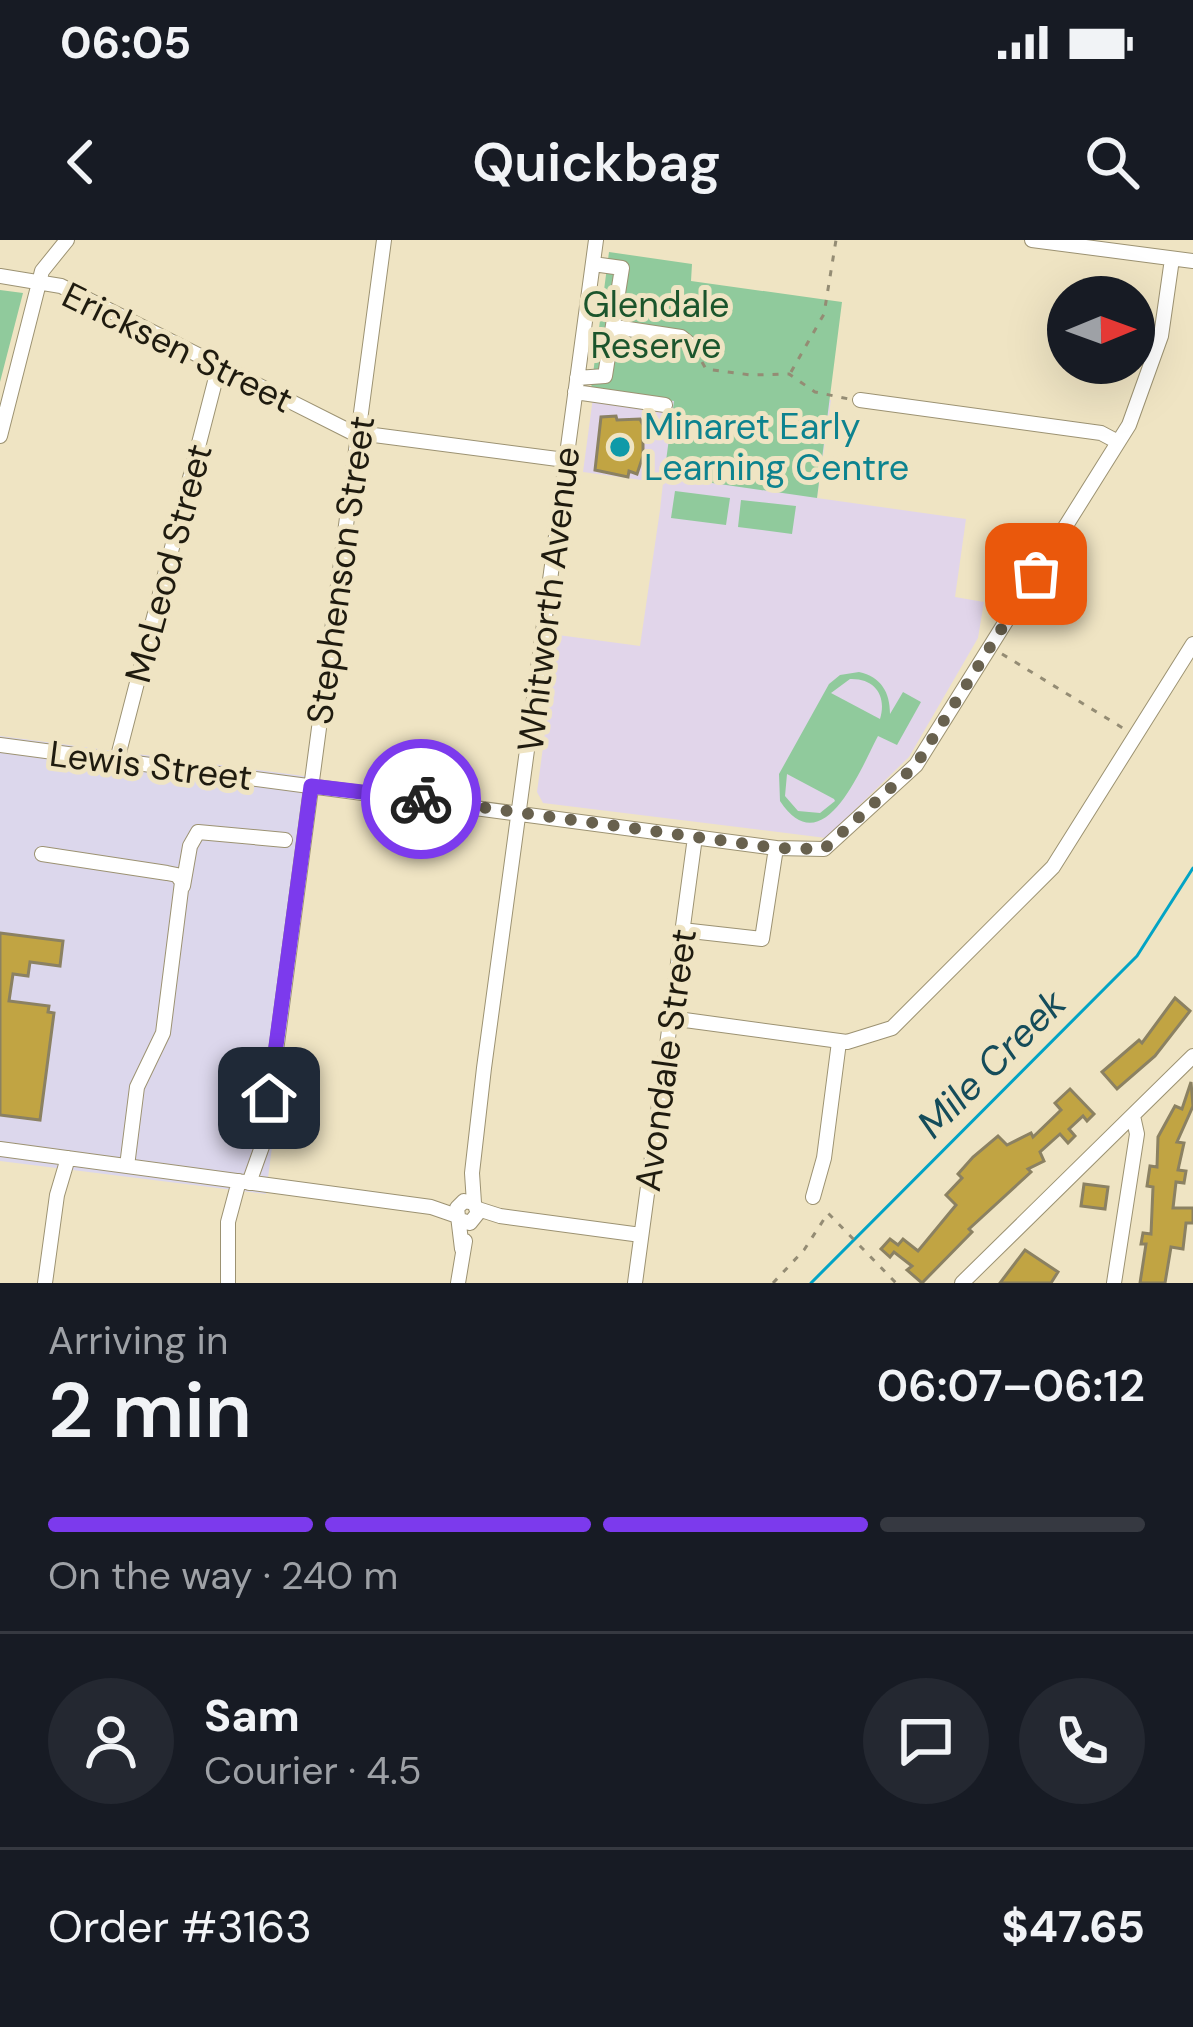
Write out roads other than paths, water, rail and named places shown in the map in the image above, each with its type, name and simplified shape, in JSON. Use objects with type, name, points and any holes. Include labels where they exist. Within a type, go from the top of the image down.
[{"type":"street","points":[[0,436],[44,266],[67,240]]},
{"type":"street","name":"Stephenson Street","points":[[228,1283],[228,1222],[264,1141],[384,240]]},
{"type":"street","name":"Whitworth Avenue","points":[[458,1283],[596,240]]},
{"type":"street","points":[[1032,240],[1193,261]]},
{"type":"street","name":"Lewis Street","points":[[0,745],[776,848],[824,849],[916,765],[1129,425],[1161,336],[1172,259]]},
{"type":"street","points":[[576,385],[605,376],[615,327],[622,268],[593,264]]},
{"type":"street","name":"Ericksen Street","points":[[0,276],[62,286],[333,425],[358,433],[565,460]]},
{"type":"street","points":[[615,327],[681,337],[697,350]]},
{"type":"street","name":"McLeod Street","points":[[117,760],[219,366]]},
{"type":"street","points":[[576,385],[665,405]]},
{"type":"street","points":[[860,400],[1101,433],[1118,442]]},
{"type":"street","points":[[670,1018],[839,1042],[892,1028],[1041,880],[1193,644]]},
{"type":"street","points":[[127,1166],[137,1087],[163,1033],[190,845],[198,832],[285,840]]},
{"type":"street","name":"Avondale Street","points":[[634,1283],[695,837]]},
{"type":"street","points":[[682,929],[762,939],[776,848]]},
{"type":"street","points":[[42,854],[177,875],[183,887]]},
{"type":"street","points":[[813,1197],[824,1158],[839,1042]]},
{"type":"street","points":[[962,1283],[1193,1056]]},
{"type":"street","points":[[1114,1283],[1137,1134],[1133,1115]]},
{"type":"street","points":[[1114,1134],[1130,1168]]},
{"type":"street","points":[[0,1149],[641,1235]]},
{"type":"street","points":[[45,1283],[62,1157]]},
{"type":"waterway","name":"Mile Creek","points":[[811,1283],[1137,956],[1193,868]]},
{"type":"place","name":"Minaret Early Learning Centre","points":[[620,447]]},
{"type":"park label","name":"Glendale Reserve","points":[[656,324]]}]
